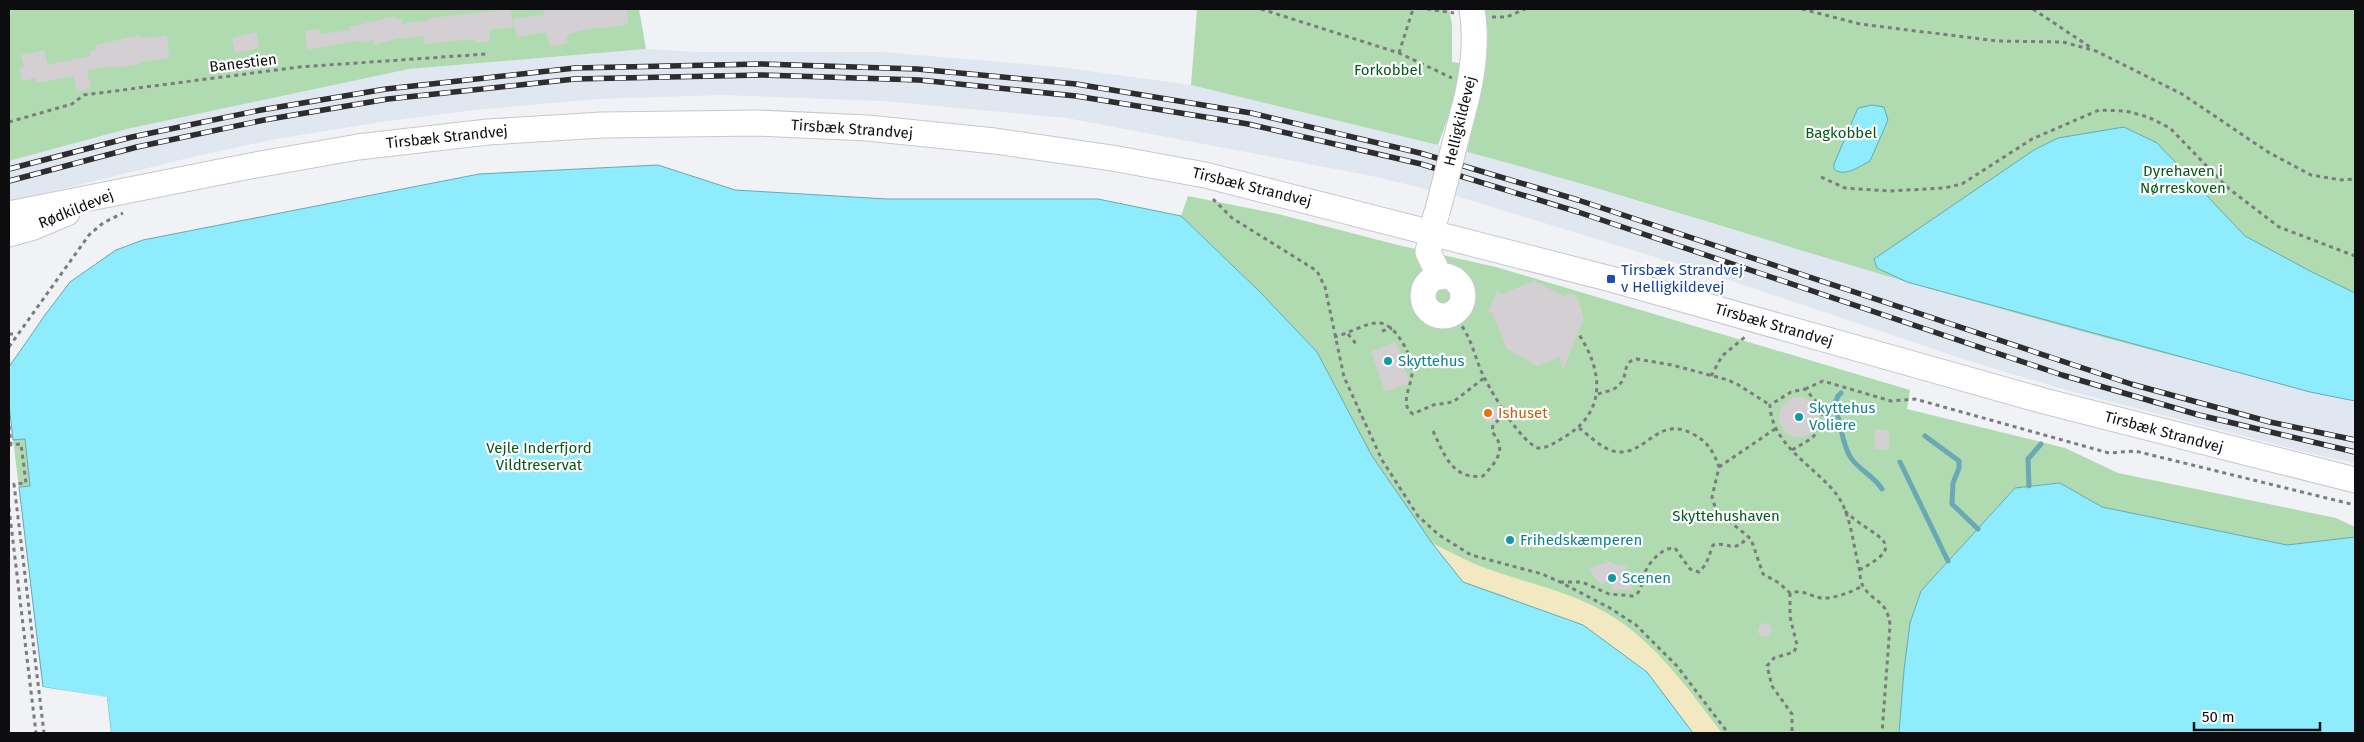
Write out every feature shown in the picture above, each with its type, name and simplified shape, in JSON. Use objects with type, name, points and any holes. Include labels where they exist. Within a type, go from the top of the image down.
[{"type":"street","name":"Helligkildevej","points":[[1453,313],[1461,304],[1463,293],[1461,287],[1452,278],[1440,277],[1428,252],[1434,222],[1470,87],[1474,51],[1473,13]]},
{"type":"street","name":"Tirsbæk Strandvej","points":[[126,200],[358,146],[488,132],[602,125],[759,124],[867,128],[995,140],[1205,175],[1434,222],[1766,322],[2053,403],[2355,480]]},
{"type":"street","name":"Rødkildevej","points":[[9,214],[126,200]]},
{"type":"street","name":"Rødkildevej","points":[[9,234],[126,200]]},
{"type":"path","points":[[1261,9],[1399,53],[1470,87]]},
{"type":"path","points":[[1399,53],[1413,9]]},
{"type":"path","points":[[1473,13],[1507,17],[1525,9]]},
{"type":"path","points":[[1802,9],[1860,24],[1997,41],[2063,42],[2096,51]]},
{"type":"path","points":[[2033,9],[2096,51],[2182,94],[2268,152],[2311,175],[2341,180],[2355,179]]},
{"type":"path","name":"Banestien","points":[[9,122],[72,104],[84,95],[299,67],[486,54]]},
{"type":"path","points":[[1821,178],[1845,188],[1890,191],[1944,188],[1962,184],[2032,139],[2100,110],[2126,111],[2148,117],[2170,128],[2228,188],[2279,226],[2355,256]]},
{"type":"path","points":[[1205,175],[1213,198],[1232,218],[1317,272],[1325,287],[1334,337],[1344,376],[1382,460],[1418,516],[1439,535],[1471,555],[1542,574],[1610,608],[1648,636],[1677,666],[1728,733]]},
{"type":"path","points":[[9,347],[89,235],[126,200]]},
{"type":"path","points":[[1453,313],[1469,338],[1484,378],[1526,440],[1538,448],[1551,445],[1579,428],[1598,394],[1598,382],[1591,354],[1578,333]]},
{"type":"path","points":[[1711,376],[1722,356],[1766,322]]},
{"type":"path","points":[[1334,337],[1348,334],[1370,324],[1381,323],[1393,328],[1412,367],[1412,378],[1407,391],[1408,407],[1413,414],[1432,405],[1453,402],[1484,378]]},
{"type":"path","points":[[1382,331],[1393,328]]},
{"type":"path","points":[[9,334],[17,334]]},
{"type":"path","points":[[1348,334],[1357,345]]},
{"type":"path","points":[[1598,394],[1616,388],[1621,384],[1626,366],[1632,360],[1637,359],[1672,365],[1737,384],[1770,405],[1775,429],[1792,450],[1838,496],[1845,510],[1863,586],[1884,606],[1889,620],[1882,733]]},
{"type":"path","points":[[1770,405],[1790,392],[1805,390],[1823,381],[1892,401],[1915,399],[2109,453],[2134,451],[2355,505]]},
{"type":"path","points":[[1792,450],[1813,437],[1821,426],[1823,409],[1805,390]]},
{"type":"path","points":[[1434,431],[1450,465],[1472,477],[1483,476],[1497,460],[1501,448],[1498,438],[1492,432],[1493,425],[1506,412]]},
{"type":"path","points":[[9,426],[11,445],[21,444],[26,483],[14,484],[44,733]]},
{"type":"path","points":[[1579,428],[1608,449],[1619,452],[1633,449],[1664,430],[1686,430],[1699,437],[1708,446],[1719,467]]},
{"type":"path","points":[[1775,429],[1719,467],[1712,492],[1714,507],[1723,518],[1748,536],[1753,543],[1763,574],[1779,583],[1790,593],[1790,616],[1797,645],[1794,652],[1774,658],[1768,666],[1772,686],[1792,714],[1792,733]]},
{"type":"path","points":[[9,508],[36,733]]},
{"type":"path","points":[[1845,510],[1856,522],[1885,541],[1887,547],[1886,552],[1878,560],[1859,570]]},
{"type":"path","points":[[1560,582],[1582,582],[1609,594],[1633,596],[1641,589],[1647,569],[1665,550],[1675,548],[1690,569],[1699,572],[1706,564],[1713,545],[1733,548],[1739,546],[1748,536]]},
{"type":"path","points":[[1790,593],[1802,591],[1817,597],[1827,598],[1850,592],[1863,586]]},
{"type":"shaded area","points":[[646,49],[697,52],[882,52],[1059,67],[1191,85],[1539,171],[1907,282],[2193,361],[2355,399],[2355,463],[2321,456],[2066,390],[1966,360],[1723,278],[1463,198],[1372,176],[1067,118],[883,101],[721,95],[596,99],[474,110],[381,122],[276,139],[188,158],[9,202],[9,161],[127,129],[409,69]]},
{"type":"green space","points":[[9,9],[639,9],[646,49],[409,69],[127,129],[9,161]]},
{"type":"green space","name":"Forkobbel","points":[[1197,9],[1449,9],[1452,25],[1452,62],[1467,64],[1438,145],[1191,85]]},
{"type":"green space","name":"Bagkobbel","points":[[1485,9],[2355,9],[2355,399],[2186,359],[2018,314],[1852,266],[1687,215],[1467,152],[1486,63],[1487,27]]},
{"type":"green space","name":"Vejle Inderfjord Vildtreservat","points":[[520,178],[1424,532],[1372,456],[1317,352],[1259,291],[1181,216],[1188,196],[1278,214],[1398,245],[1496,267],[1910,390],[1907,409],[2065,448],[2118,473],[2336,518],[2355,527],[2355,537],[2311,543],[2355,733],[1904,670],[1899,733],[111,733],[107,698],[43,687],[9,406],[9,365],[107,255]],"holes":[[[2060,483],[2102,507],[2144,516],[2008,495],[2015,488]],[[1966,542],[1915,609],[1921,591]]]},
{"type":"sand","points":[[1432,543],[1477,565],[1571,596],[1608,613],[1653,649],[1689,690],[1722,733],[1693,733],[1647,672],[1505,596],[1463,582]]},
{"type":"water","points":[[1872,105],[1884,107],[1888,120],[1870,161],[1847,172],[1834,169],[1834,164],[1858,108]]},
{"type":"water","points":[[2124,127],[2157,143],[2245,236],[2355,293],[2355,401],[2310,392],[1907,282],[1877,268],[1874,259],[2034,150],[2058,138]]},
{"type":"water","name":"Vejle Inderfjord Vildtreservat","points":[[658,165],[735,190],[887,199],[1098,199],[1181,216],[1259,291],[1317,352],[1372,456],[1432,543],[1463,582],[1583,625],[1647,672],[1693,733],[111,733],[107,698],[43,687],[19,487],[30,486],[25,439],[13,440],[9,404],[9,367],[70,282],[116,250],[143,240],[479,174]]},
{"type":"water","points":[[2060,483],[2102,507],[2287,545],[2355,537],[2355,733],[1899,733],[1910,623],[1921,591],[2015,488]]},
{"type":"pier","points":[[43,687],[107,697],[111,733],[108,733],[105,700],[43,690]]},
{"type":"building","points":[[511,9],[513,27],[489,30],[490,41],[476,43],[475,39],[424,44],[423,36],[396,39],[374,45],[373,40],[361,43],[360,40],[307,50],[305,31],[320,29],[321,34],[350,30],[349,27],[396,16],[396,19],[402,18],[402,24],[430,20],[430,18]]},
{"type":"building","points":[[544,9],[627,9],[628,24],[600,29],[599,27],[568,34],[569,37],[566,38],[568,43],[550,47],[546,32],[517,37],[513,19],[545,14]]},
{"type":"building","points":[[256,32],[259,48],[235,53],[232,38]]},
{"type":"building","points":[[140,35],[141,38],[167,36],[169,58],[139,62],[140,64],[115,68],[115,66],[87,70],[91,89],[77,92],[74,76],[37,83],[35,78],[22,81],[19,68],[24,67],[21,55],[44,50],[48,65],[91,56],[90,51],[96,50],[95,45]]},
{"type":"building","points":[[1534,281],[1564,296],[1570,293],[1576,295],[1584,318],[1563,370],[1559,357],[1537,366],[1506,348],[1493,314],[1488,312],[1497,291],[1502,294]]},
{"type":"building","name":"Skyttehus","points":[[1396,342],[1410,383],[1385,392],[1371,351]]},
{"type":"building","name":"Skyttehus Voliere","points":[[1803,397],[1810,400],[1816,406],[1819,417],[1818,425],[1810,434],[1803,437],[1795,437],[1788,434],[1780,425],[1779,413],[1782,406],[1791,398]]},
{"type":"building","points":[[1487,406],[1493,406],[1498,411],[1496,420],[1487,422],[1482,417],[1482,411]]},
{"type":"building","points":[[1874,430],[1889,430],[1889,450],[1875,449]]},
{"type":"building","name":"Scenen","points":[[1606,560],[1614,564],[1628,566],[1623,570],[1627,574],[1633,590],[1613,590],[1610,579],[1601,585],[1589,570],[1597,565],[1607,563]]},
{"type":"building","points":[[1762,623],[1768,623],[1772,630],[1768,637],[1762,637],[1758,633],[1758,627]]},
{"type":"waterway","points":[[1841,393],[1834,406],[1847,452],[1854,462],[1875,480],[1882,489]]},
{"type":"waterway","points":[[1925,436],[1959,461],[1959,468],[1953,483],[1952,504],[1978,529]]},
{"type":"waterway","points":[[2029,486],[2028,459],[2041,444]]},
{"type":"waterway","points":[[1900,462],[1948,561]]},
{"type":"railway","points":[[9,169],[132,137],[261,110],[386,89],[575,68],[761,64],[917,69],[1076,84],[1251,113],[1420,153],[1578,200],[2131,384],[2270,422],[2355,440]]},
{"type":"railway","points":[[9,181],[137,147],[264,120],[388,99],[575,79],[762,75],[919,80],[1076,96],[1248,124],[1421,164],[1578,212],[2062,375],[2199,415],[2355,452]]},
{"type":"place","name":"Tirsbæk Strandvej v Helligkildevej","points":[[1611,279]]},
{"type":"place","name":"Skyttehus","points":[[1388,361]]},
{"type":"place","name":"Ishuset","points":[[1488,413]]},
{"type":"place","name":"Skyttehus Voliere","points":[[1799,417]]},
{"type":"place","name":"Frihedskæmperen","points":[[1510,540]]},
{"type":"place","name":"Scenen","points":[[1612,578]]},
{"type":"park label","name":"Dyrehaven i Nørreskoven","points":[[2183,180]]},
{"type":"park label","name":"Skyttehushaven","points":[[1726,516]]}]
